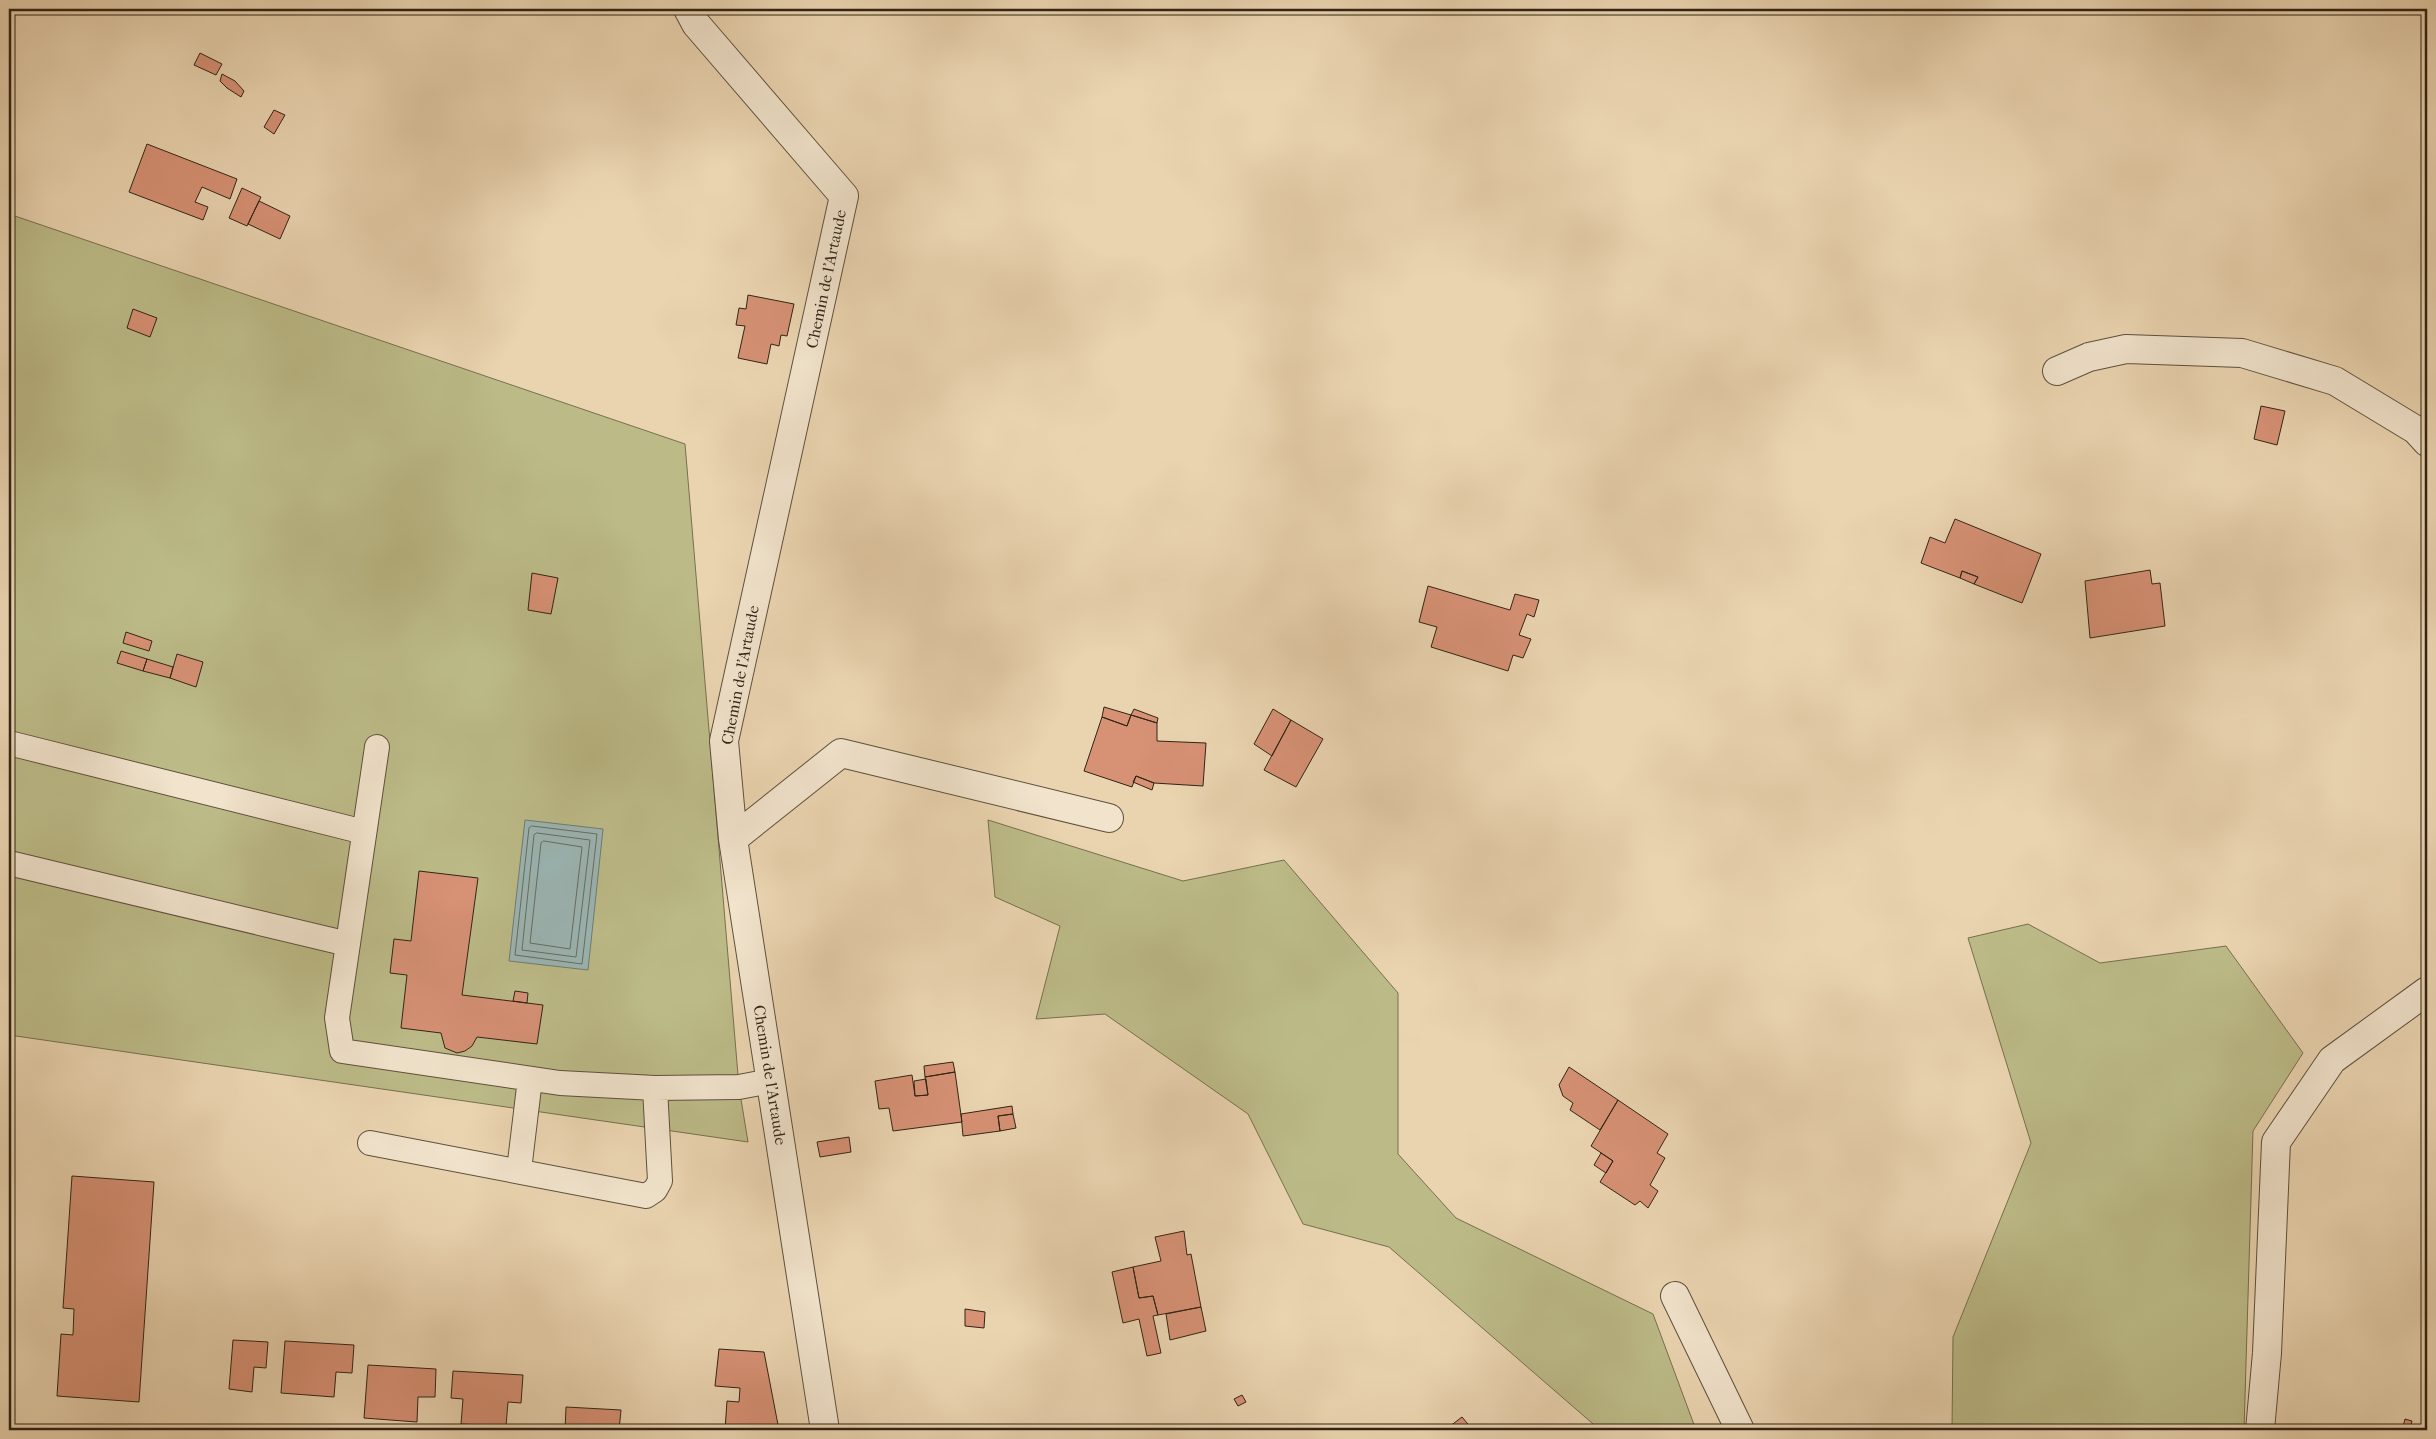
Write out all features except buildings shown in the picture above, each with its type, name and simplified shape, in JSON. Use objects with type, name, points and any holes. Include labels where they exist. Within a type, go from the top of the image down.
[{"type":"street","name":"Chemin de l'Artaude","points":[[688,9],[696,24],[844,196],[724,741],[733,839],[825,1430]]},
{"type":"street","points":[[2057,371],[2089,357],[2126,349],[2242,353],[2335,381],[2416,430],[2427,442]]},
{"type":"street","points":[[733,839],[841,753],[1109,818]]},
{"type":"street","points":[[2260,1430],[2267,1354],[2276,1142],[2332,1060],[2427,992]]},
{"type":"street","points":[[1675,1296],[1740,1430]]},
{"type":"lane","points":[[9,743],[364,832]]},
{"type":"lane","points":[[377,747],[337,1018],[342,1050],[560,1083],[655,1088],[739,1087],[771,1081]]},
{"type":"lane","points":[[9,863],[348,944]]},
{"type":"lane","points":[[519,1170],[530,1079]]},
{"type":"lane","points":[[370,1143],[519,1170],[646,1196],[655,1190],[660,1181],[655,1088]]},
{"type":"shaded area","points":[[9,214],[685,444],[739,1087],[748,1142],[9,1035]]},
{"type":"shaded area","points":[[988,820],[1183,881],[1284,860],[1398,993],[1398,1154],[1456,1218],[1653,1314],[1696,1430],[1600,1430],[1389,1247],[1303,1224],[1248,1114],[1105,1014],[1036,1019],[1060,926],[995,897]]},
{"type":"shaded area","points":[[2028,924],[2100,963],[2226,946],[2303,1053],[2253,1131],[2244,1430],[1952,1430],[1953,1337],[2031,1143],[1968,938]]},
{"type":"water","points":[[525,820],[603,829],[588,970],[509,961]]}]
